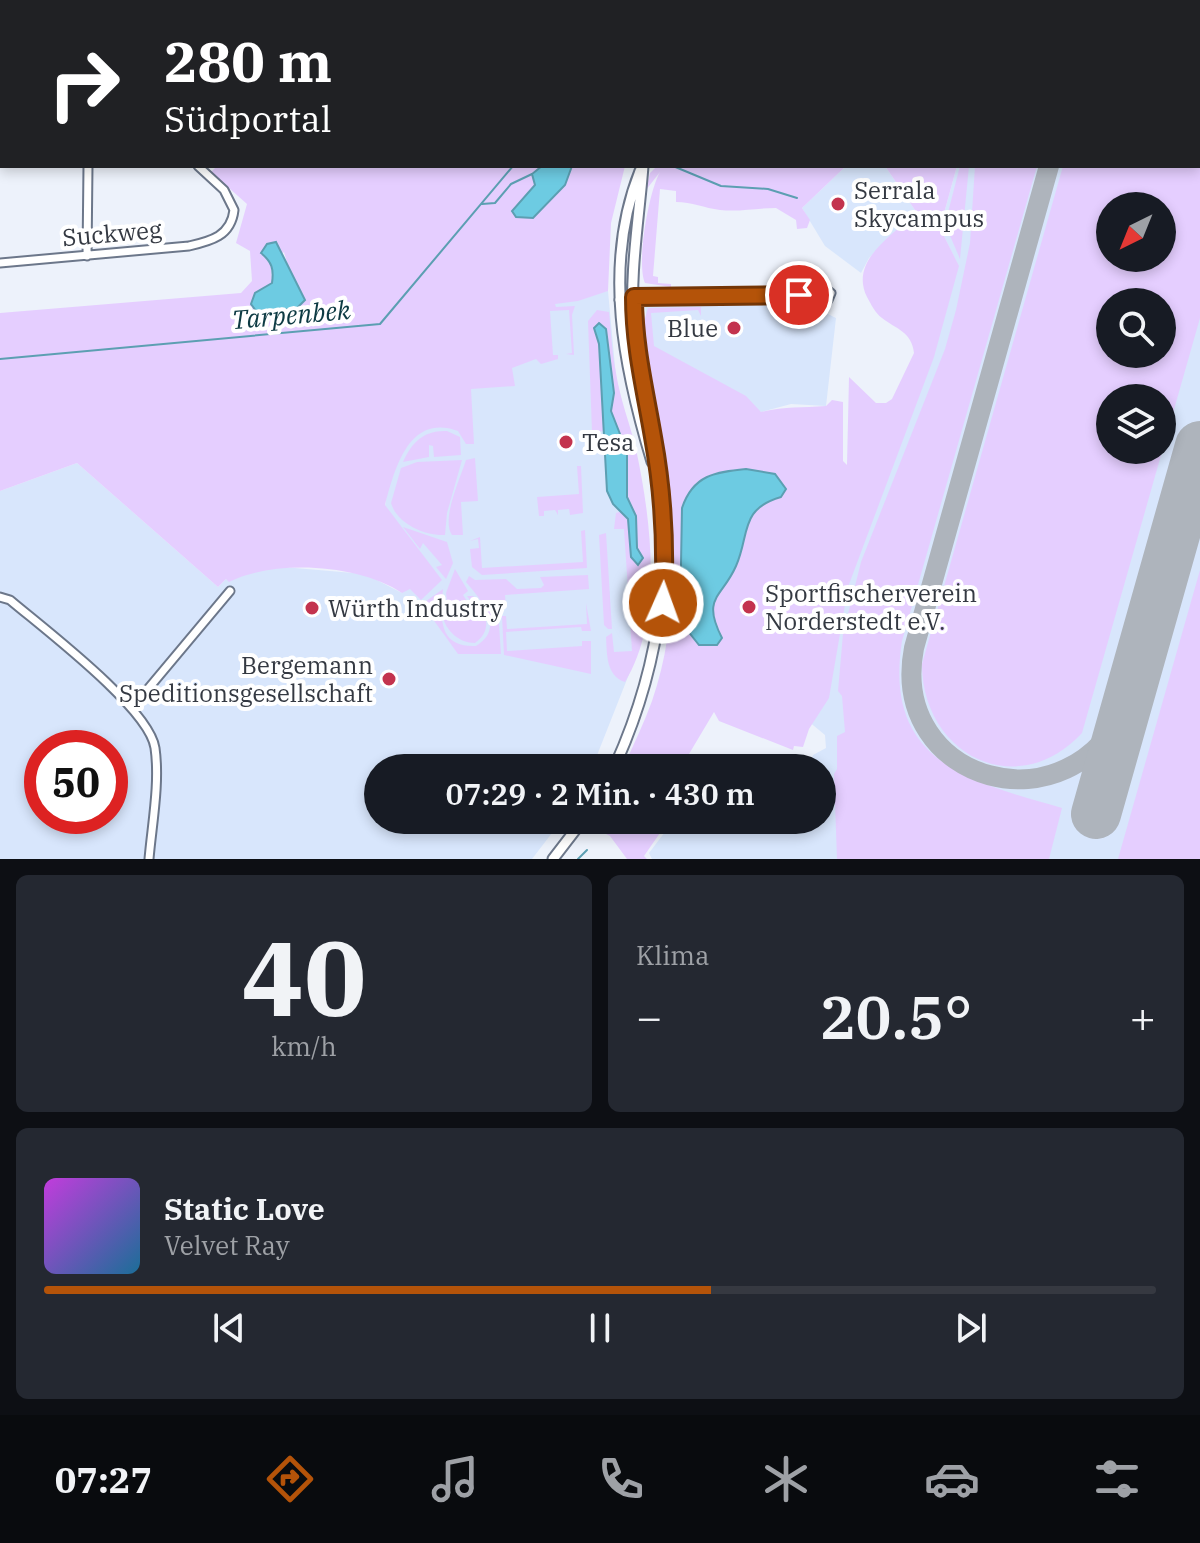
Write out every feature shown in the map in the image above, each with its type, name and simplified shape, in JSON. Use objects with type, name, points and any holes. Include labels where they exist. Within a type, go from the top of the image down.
[{"type":"main road","points":[[641,168],[627,210],[619,300],[630,377],[657,481]]},
{"type":"main road","points":[[620,754],[643,697],[659,633],[665,573],[653,436],[634,327],[642,168]]},
{"type":"main road","points":[[553,859],[572,834]]},
{"type":"street","points":[[87,256],[88,168]]},
{"type":"street","name":"Suckweg","points":[[0,263],[189,246],[226,232],[234,210],[224,190],[200,168]]},
{"type":"street","points":[[619,300],[634,297],[799,295]]},
{"type":"street","points":[[132,708],[230,591]]},
{"type":"street","points":[[0,597],[10,600],[32,618],[132,708],[147,726],[155,748],[149,859]]},
{"type":"shaded area","points":[[215,168],[625,168],[611,223],[608,291],[578,301],[555,304],[556,307],[575,306],[572,315],[574,355],[566,354],[572,353],[569,310],[550,311],[553,355],[558,355],[558,359],[541,364],[536,359],[512,368],[515,386],[471,389],[474,444],[466,444],[458,431],[441,427],[427,430],[407,447],[400,461],[385,505],[442,580],[421,600],[410,589],[402,593],[363,576],[317,568],[269,570],[229,582],[226,579],[218,587],[77,463],[0,491],[0,313],[241,293],[252,281],[250,251],[236,243],[247,204],[211,172]],"holes":[[[284,252],[290,273],[304,300],[296,309],[256,311],[255,293],[272,283],[271,261]]]},
{"type":"shaded area","points":[[655,168],[844,168],[802,208],[810,220],[807,228],[797,229],[796,220],[776,208],[714,209],[676,202],[676,191],[660,189],[653,276],[658,277],[658,283],[671,284],[671,287],[645,283],[643,273],[645,227],[660,172],[646,190],[650,173]]},
{"type":"shaded area","points":[[844,168],[886,168],[917,213],[869,258],[861,273],[825,246],[802,208]]},
{"type":"shaded area","points":[[886,168],[956,168],[940,228],[959,266],[934,357],[848,587],[829,698],[809,729],[803,747],[794,746],[793,750],[719,721],[714,712],[689,754],[629,754],[652,701],[665,654],[671,607],[668,513],[640,325],[643,325],[648,308],[701,307],[701,316],[698,310],[651,313],[654,346],[746,396],[761,412],[826,406],[832,400],[843,402],[843,461],[847,465],[849,377],[876,403],[886,403],[892,399],[914,353],[907,336],[877,314],[867,297],[863,284],[864,272],[876,250],[917,213]],"holes":[[[686,496],[781,497],[765,502],[748,519],[740,555],[729,579],[714,597],[714,623]]]},
{"type":"shaded area","points":[[956,168],[1200,168],[1200,859],[652,859],[649,853],[663,834],[836,834],[836,754],[815,754],[826,748],[825,735],[802,716],[957,263],[940,228]]},
{"type":"shaded area","points":[[959,168],[969,168],[960,259],[945,224]]},
{"type":"shaded area","points":[[975,168],[1036,168],[902,641],[900,682],[906,714],[919,740],[940,760],[995,788],[1062,808],[1049,859],[837,859],[837,736],[845,732],[842,696],[838,691],[843,634],[861,562],[945,349],[970,243]]},
{"type":"shaded area","points":[[1062,168],[1200,168],[1200,318],[1176,402],[1176,384],[1096,384],[1096,464],[1158,464],[1082,733],[1056,754],[1030,765],[1003,766],[978,759],[955,744],[938,723],[926,696],[922,664]]},
{"type":"shaded area","points":[[608,291],[616,377],[642,483],[649,571],[647,605],[637,654],[598,754],[364,754],[364,834],[551,834],[532,859],[0,859],[0,491],[77,463],[218,587],[226,579],[230,581],[251,571],[283,567],[365,574],[402,593],[384,517],[390,459],[546,300]]},
{"type":"shaded area","points":[[655,301],[801,301],[804,314],[826,313],[836,318],[826,406],[791,404],[761,412],[649,349],[645,305]]},
{"type":"shaded area","points":[[597,310],[609,312],[615,365],[636,449],[649,537],[650,599],[637,657],[625,682],[611,670],[606,644],[606,637],[612,633],[614,652],[632,651],[624,529],[614,529],[616,513],[623,511],[628,519],[631,557],[642,555],[637,548],[635,520],[627,497],[627,452],[611,411],[614,393],[606,329],[599,323],[594,328],[599,344],[604,431],[592,432],[588,321]]},
{"type":"shaded area","points":[[447,431],[460,437],[461,455],[434,457],[433,446],[429,445],[429,457],[403,462],[410,449],[425,435]]},
{"type":"shaded area","points":[[475,458],[478,501],[461,502],[463,535],[452,535],[449,519],[453,499],[466,460]]},
{"type":"shaded area","points":[[462,460],[447,513],[445,535],[421,531],[399,517],[391,503],[401,468],[417,462]]},
{"type":"shaded area","points":[[577,466],[581,466],[583,513],[570,515],[569,509],[558,510],[558,515],[555,510],[544,511],[544,516],[539,516],[537,497],[579,494]]},
{"type":"shaded area","points":[[403,527],[447,542],[453,563],[446,579],[436,567],[442,565],[423,543],[420,549]]},
{"type":"shaded area","points":[[585,530],[587,568],[482,575],[472,567],[470,549],[479,548],[478,539],[470,541],[480,537],[482,568],[583,562],[581,531]]},
{"type":"shaded area","points":[[606,533],[612,629],[604,625],[599,535]]},
{"type":"shaded area","points":[[455,569],[468,591],[463,595],[475,613],[478,611],[467,596],[473,596],[486,620],[485,632],[475,643],[454,635],[442,615],[448,610],[446,593]]},
{"type":"shaded area","points":[[1200,570],[1200,859],[1118,859]]},
{"type":"shaded area","points":[[588,575],[589,589],[505,595],[506,608],[498,610],[501,654],[458,654],[422,604],[443,589],[442,619],[447,635],[463,645],[476,646],[485,639],[490,623],[484,605],[466,582],[469,576],[475,580],[506,579],[517,589],[541,588],[544,585],[540,577]]},
{"type":"shaded area","points":[[586,603],[591,631],[582,631],[581,627],[506,632],[507,651],[582,646],[582,641],[591,641],[591,674],[504,655],[502,616],[506,616],[507,629],[587,624]]},
{"type":"shaded area","points":[[606,834],[659,834],[644,856],[647,859],[627,859]]},
{"type":"water","points":[[540,168],[571,168],[565,185],[533,218],[516,217],[512,211],[535,185],[532,174]]},
{"type":"water","points":[[276,242],[305,300],[296,309],[256,311],[251,304],[255,293],[272,283],[273,278],[270,263],[261,253],[267,244]]},
{"type":"water","points":[[599,323],[606,329],[614,393],[611,411],[627,452],[627,497],[636,516],[637,548],[643,558],[638,565],[631,557],[628,519],[613,504],[607,491],[599,344],[594,328]]},
{"type":"water","points":[[746,469],[775,474],[786,489],[781,497],[758,508],[748,524],[736,566],[714,606],[713,614],[722,638],[717,645],[699,645],[680,621],[682,508],[692,488],[706,477]]},
{"type":"waterway","name":"Tarpenbek","points":[[0,359],[380,324],[511,168]]},
{"type":"waterway","points":[[678,168],[721,186],[768,189],[797,198]]},
{"type":"waterway","points":[[482,204],[495,203],[511,184],[532,174]]},
{"type":"waterway","points":[[578,859],[587,850]]},
{"type":"taxiway","points":[[1048,168],[914,648],[913,694],[928,732],[955,759],[989,775],[1028,779],[1066,769],[1100,744],[1127,703]]},
{"type":"runway","points":[[1096,814],[1200,446]]},
{"type":"place","name":"Serrala Skycampus","points":[[838,204]]},
{"type":"place","name":"Blue","points":[[734,328]]},
{"type":"place","name":"Tesa","points":[[566,442]]},
{"type":"place","name":"Sportfischerverein Norderstedt e.V.","points":[[749,607]]},
{"type":"place","name":"Würth Industry","points":[[312,608]]},
{"type":"place","name":"Bergemann Speditionsgesellschaft","points":[[389,679]]},
{"type":"route","points":[[663,603],[664,537],[653,436],[634,327],[634,297],[799,295]]}]
